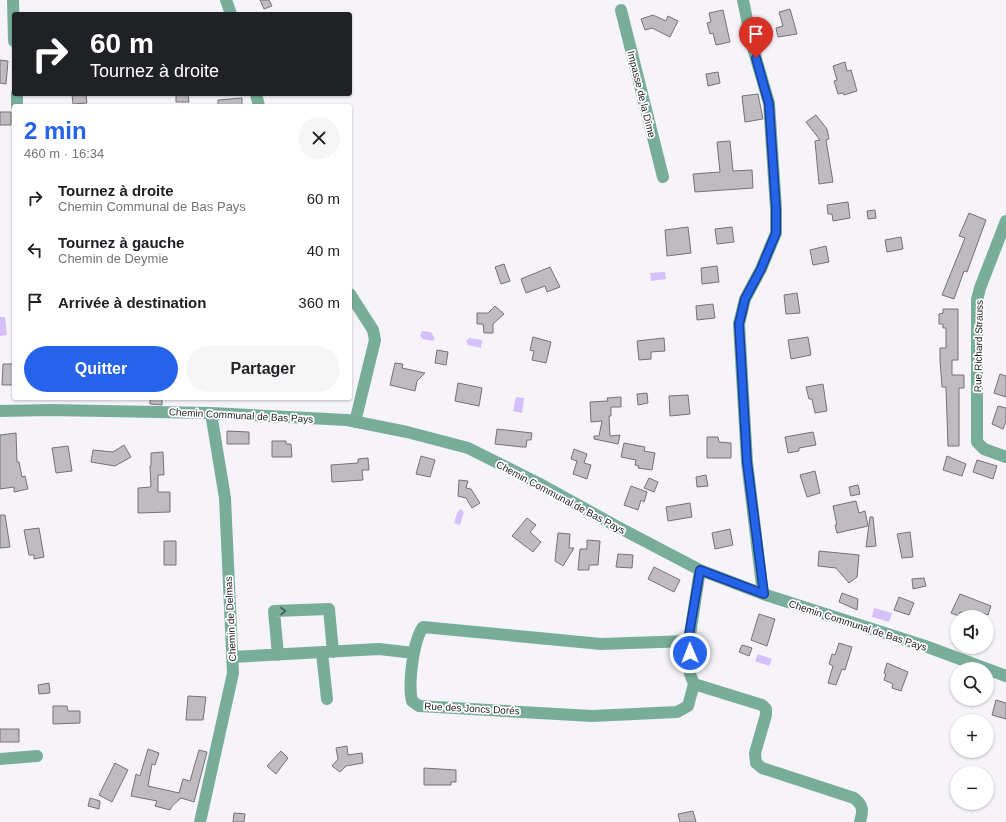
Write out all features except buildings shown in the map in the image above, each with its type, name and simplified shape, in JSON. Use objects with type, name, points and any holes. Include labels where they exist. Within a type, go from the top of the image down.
[{"type":"street","points":[[13,0],[13,12]]},
{"type":"street","points":[[226,0],[230,12]]},
{"type":"street","points":[[743,0],[753,48],[769,104],[776,209],[776,233],[761,269],[745,299],[739,324],[747,462],[764,594]]},
{"type":"street","name":"Impasse de la Dîme","points":[[621,10],[663,177]]},
{"type":"street","name":"Rue Richard Strauss","points":[[1006,221],[980,288],[977,300],[977,442],[984,450],[1006,457]]},
{"type":"street","points":[[352,297],[373,330],[375,340],[355,422]]},
{"type":"street","name":"Chemin Communal de Bas Pays","points":[[0,411],[50,404],[355,422],[407,432],[468,448],[540,484],[700,570],[764,594],[925,646],[1006,676]]},
{"type":"street","name":"Chemin de Delmas","points":[[200,822],[233,673],[225,498],[211,413]]},
{"type":"street","name":"Rue des Joncs Dorés","points":[[688,641],[601,644],[424,627],[419,633],[414,653],[410,691],[412,701],[419,706],[592,716],[677,712],[688,706],[694,684],[690,674],[688,641],[700,570]]},
{"type":"street","points":[[278,655],[274,611],[329,609],[327,699]]},
{"type":"street","points":[[232,657],[328,653],[379,649],[414,653]]},
{"type":"street","points":[[694,684],[762,705],[766,709],[766,715],[755,753],[756,763],[762,768],[854,798],[861,804],[863,811],[860,822]]},
{"type":"street","points":[[0,759],[37,756]]},
{"type":"shaded area","points":[[665,272],[666,279],[651,281],[650,273]]},
{"type":"shaded area","points":[[0,317],[5,317],[7,335],[0,336]]},
{"type":"shaded area","points":[[422,331],[431,332],[435,339],[432,341],[423,339],[420,336]]},
{"type":"shaded area","points":[[469,338],[482,340],[481,348],[468,345],[466,341]]},
{"type":"shaded area","points":[[516,397],[524,398],[522,413],[513,411]]},
{"type":"shaded area","points":[[461,509],[464,512],[460,525],[454,523],[457,513]]},
{"type":"shaded area","points":[[874,608],[892,613],[889,622],[872,617]]},
{"type":"shaded area","points":[[758,654],[772,659],[769,666],[755,661]]},
{"type":"route","points":[[690,653],[688,641],[700,570],[764,594],[747,462],[739,324],[745,299],[761,269],[776,233],[776,209],[769,104],[756,58]]}]
